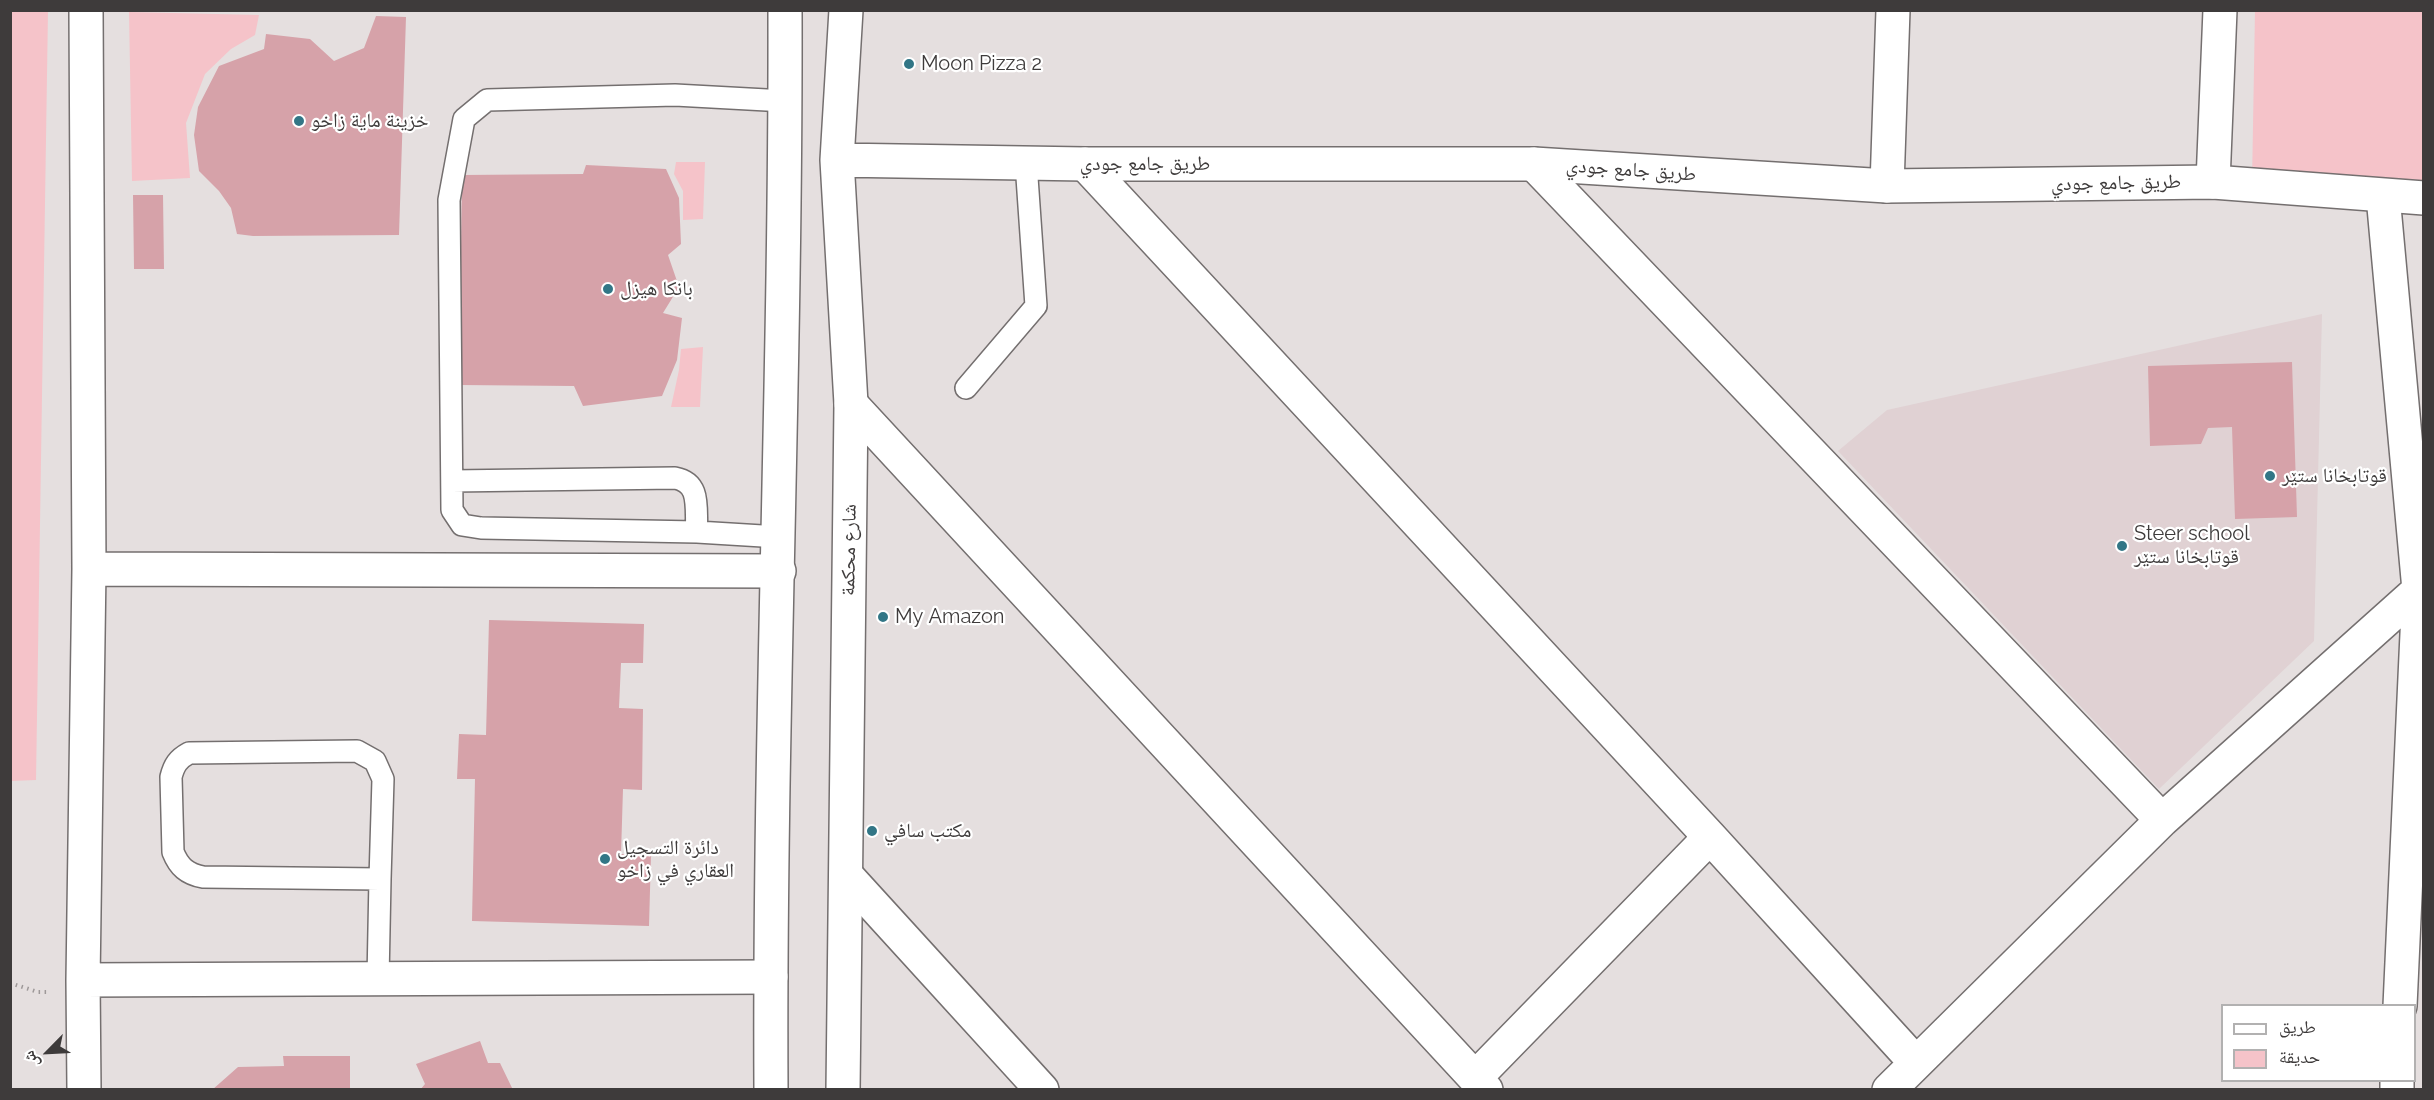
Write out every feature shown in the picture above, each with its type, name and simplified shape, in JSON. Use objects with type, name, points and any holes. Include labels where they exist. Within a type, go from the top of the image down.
[{"type":"street","points":[[84,1089],[83,980],[89,569],[86,10]]},
{"type":"street","points":[[771,1089],[785,10]]},
{"type":"street","name":"شارع محكمة","points":[[843,1089],[851,404],[837,160],[846,10]]},
{"type":"street","points":[[1887,186],[1893,10]]},
{"type":"street","points":[[2212,182],[2220,10]]},
{"type":"street","name":"طريق جامع جودي","points":[[837,160],[1085,164],[1534,164],[1887,186],[2212,182],[2424,198]]},
{"type":"street","points":[[1085,164],[1710,837],[1916,1063]]},
{"type":"street","points":[[1534,164],[2162,820]]},
{"type":"street","points":[[2383,196],[2419,590],[2413,924],[2400,1004]]},
{"type":"street","points":[[851,404],[1481,1084],[1710,837]]},
{"type":"street","points":[[89,569],[779,571]]},
{"type":"street","points":[[1889,1089],[2162,820],[2419,590]]},
{"type":"street","points":[[846,875],[1042,1089]]},
{"type":"street","points":[[83,980],[771,977]]},
{"type":"lane","points":[[779,537],[696,532],[481,528],[462,525],[452,510],[449,200],[464,119],[487,100],[675,95],[785,101]]},
{"type":"lane","points":[[966,388],[1036,306],[1026,163]]},
{"type":"lane","points":[[452,481],[675,478],[687,480],[694,489],[696,532]]},
{"type":"lane","points":[[378,979],[383,779],[375,760],[357,751],[199,752],[189,753],[180,758],[174,767],[171,777],[173,852],[183,870],[192,875],[380,879]]},
{"type":"shaded area","name":"Steer school قوتابخانا ستێر","points":[[2322,314],[2314,641],[2159,789],[1838,451],[1887,410]]},
{"type":"green space","points":[[10,11],[48,11],[36,780],[11,781]]},
{"type":"green space","points":[[2255,11],[2423,11],[2423,190],[2252,183]]},
{"type":"green space","points":[[129,12],[259,15],[255,35],[231,49],[205,74],[186,123],[190,178],[132,181]]},
{"type":"green space","points":[[676,162],[705,162],[703,219],[683,220],[683,191],[674,174]]},
{"type":"green space","points":[[703,347],[700,407],[671,407],[681,349]]},
{"type":"building","name":"خزينة ماية زاخو","points":[[376,16],[406,17],[399,235],[253,236],[237,234],[231,208],[219,191],[199,171],[194,135],[198,107],[219,66],[264,49],[266,34],[310,39],[334,61],[364,48]]},
{"type":"building","points":[[586,165],[666,169],[679,198],[681,244],[668,255],[679,287],[663,313],[682,318],[677,360],[662,396],[583,406],[574,386],[459,385],[462,175],[583,174]]},
{"type":"building","points":[[133,195],[163,195],[164,269],[134,269]]},
{"type":"building","points":[[2292,362],[2297,517],[2235,519],[2232,427],[2208,428],[2201,444],[2150,446],[2148,366]]},
{"type":"building","points":[[489,620],[644,624],[643,663],[621,663],[619,708],[643,709],[642,790],[623,789],[621,854],[651,855],[649,926],[472,921],[475,779],[457,779],[459,734],[486,735]]},
{"type":"building","points":[[480,1041],[488,1063],[500,1063],[513,1090],[420,1090],[425,1084],[416,1064]]},
{"type":"building","points":[[283,1056],[350,1056],[350,1090],[212,1090],[238,1067],[284,1066]]},
{"type":"place","name":"Moon Pizza 2","points":[[909,64]]},
{"type":"place","name":"خزينة ماية زاخو","points":[[299,121]]},
{"type":"place","name":"بانکا هیزل","points":[[608,289]]},
{"type":"place","name":"قوتابخانا ستێر","points":[[2270,476]]},
{"type":"place","name":"Steer school قوتابخانا ستێر","points":[[2122,546]]},
{"type":"place","name":"My Amazon","points":[[883,617]]},
{"type":"place","name":"مكتب سافي","points":[[872,831]]},
{"type":"place","name":"دائرة التسجيل العقاري في زاخو","points":[[605,859]]}]
